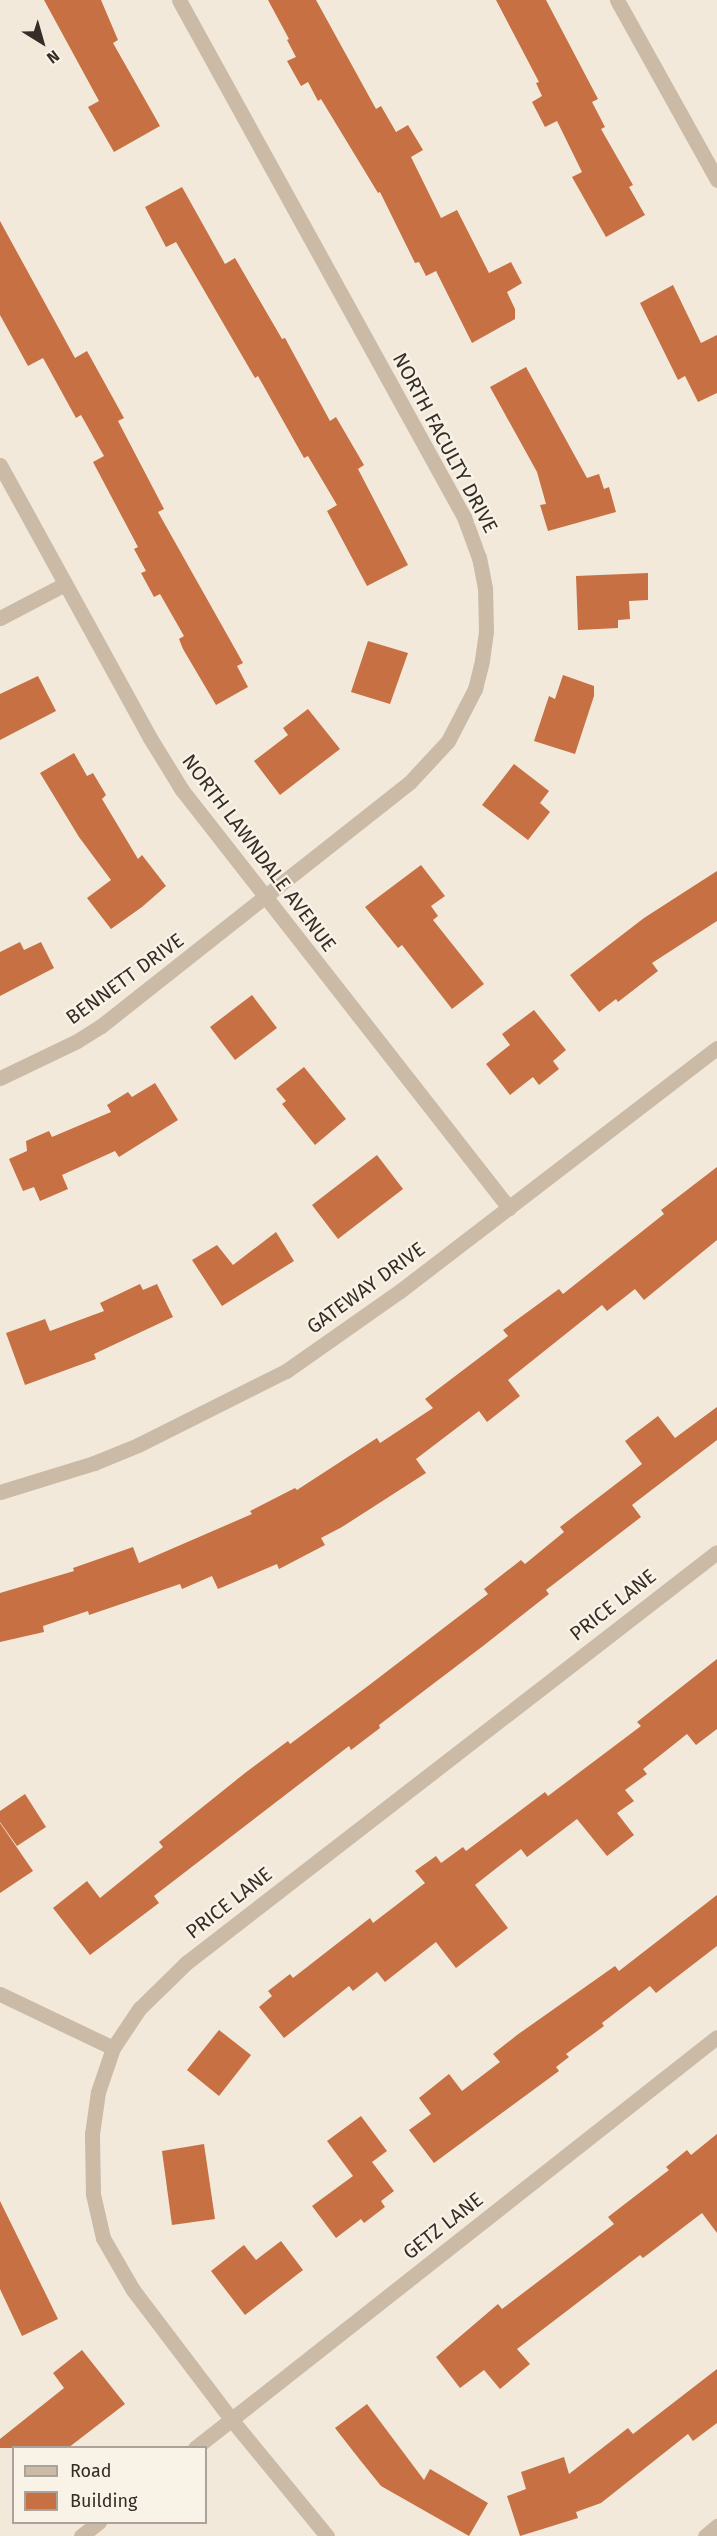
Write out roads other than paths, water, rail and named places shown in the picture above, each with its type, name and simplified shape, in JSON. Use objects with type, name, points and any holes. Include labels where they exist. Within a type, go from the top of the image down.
[{"type":"street","name":"NORTH FACULTY DRIVE","points":[[179,0],[464,517],[479,558],[486,588],[486,631],[475,689],[463,715],[440,753],[410,783],[265,899]]},
{"type":"street","points":[[618,0],[717,180]]},
{"type":"street","name":"NORTH LAWNDALE AVENUE","points":[[0,465],[171,773],[192,805],[509,1208]]},
{"type":"street","points":[[0,618],[65,584]]},
{"type":"street","name":"BENNETT DRIVE","points":[[0,1078],[77,1041],[101,1026],[265,899]]},
{"type":"street","name":"GATEWAY DRIVE","points":[[0,1492],[94,1463],[138,1445],[286,1371],[333,1340],[717,1048]]},
{"type":"street","name":"PRICE LANE","points":[[327,2536],[231,2419],[134,2290],[112,2257],[97,2220],[90,2164],[98,2092],[113,2048],[139,2009],[186,1963],[717,1552]]},
{"type":"street","points":[[0,1994],[113,2048]]},
{"type":"street","name":"GETZ LANE","points":[[197,2446],[717,2037]]},
{"type":"street","points":[[81,2536],[98,2524]]},
{"type":"street","points":[[705,2536],[717,2526]]}]
